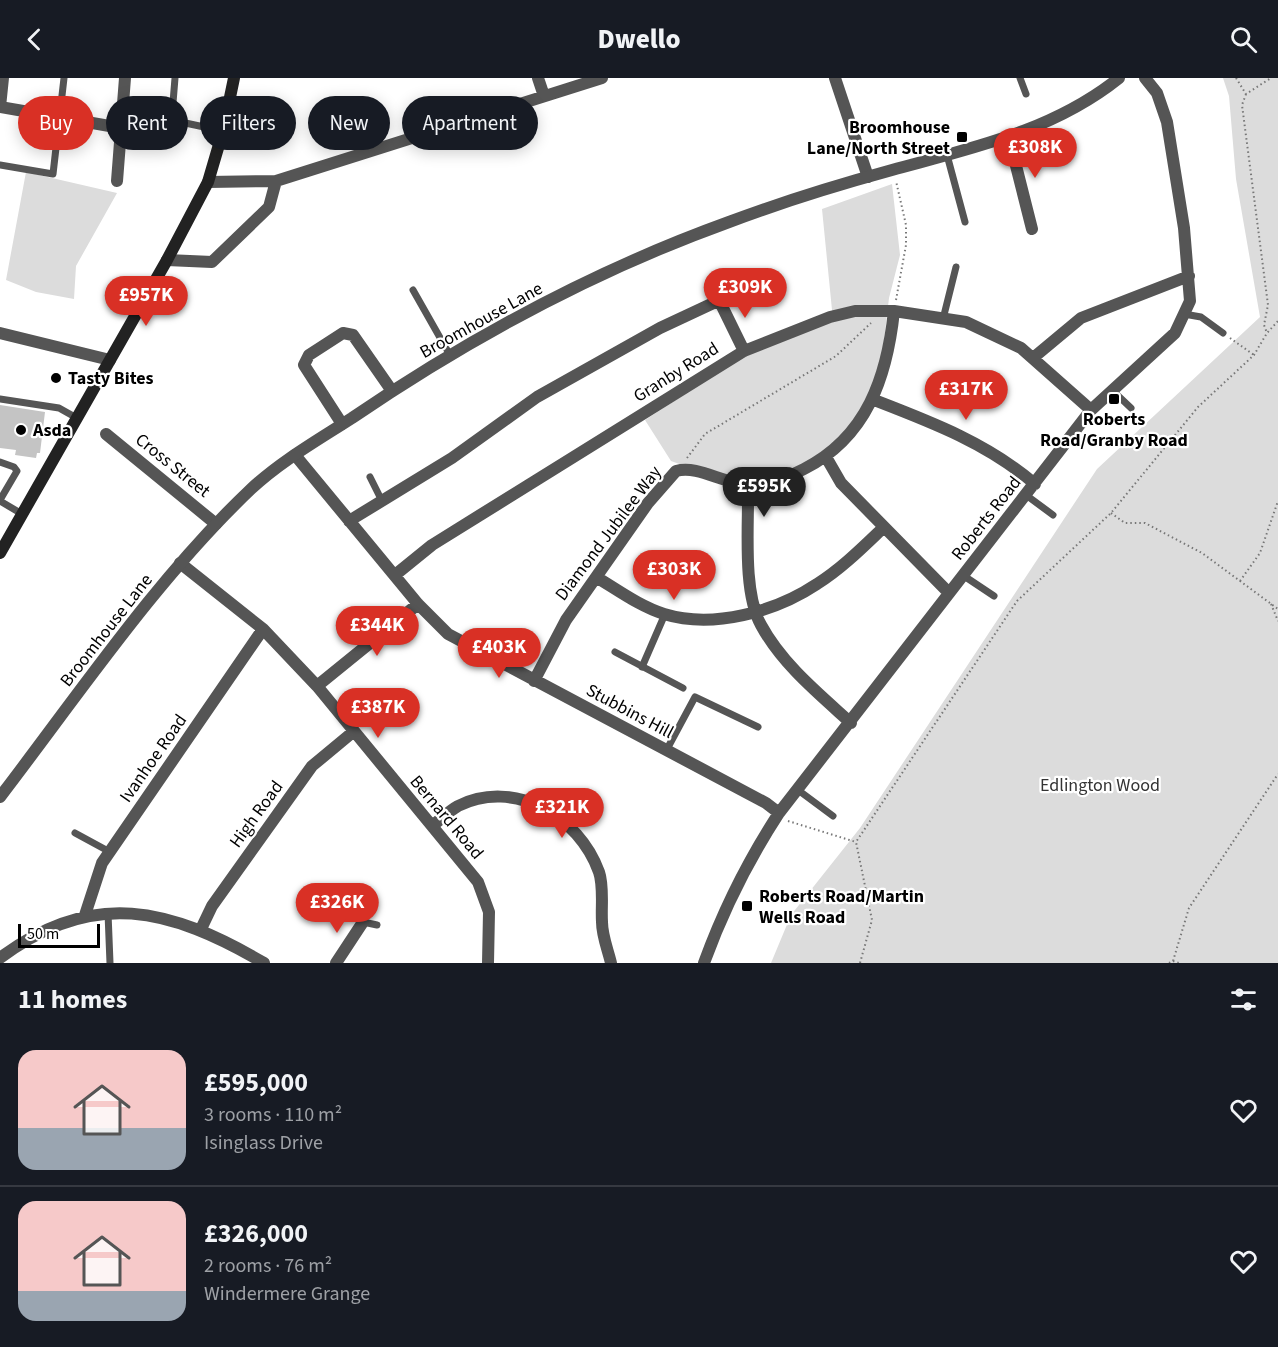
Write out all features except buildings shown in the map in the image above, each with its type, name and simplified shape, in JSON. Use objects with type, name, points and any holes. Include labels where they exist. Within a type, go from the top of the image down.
[{"type":"main road","points":[[230,96],[234,78]]},
{"type":"main road","points":[[0,553],[75,417],[167,260],[207,182],[217,150]]},
{"type":"street","points":[[3,78],[0,107],[18,110]]},
{"type":"street","points":[[124,96],[125,78]]},
{"type":"street","points":[[538,78],[544,96]]},
{"type":"street","points":[[207,182],[276,181],[602,78]]},
{"type":"street","points":[[834,78],[868,177]]},
{"type":"street","name":"Broomhouse Lane","points":[[0,798],[180,563],[216,524],[254,487],[295,455],[392,391],[514,320],[620,267],[725,223],[868,177],[1009,138],[1058,117],[1097,96],[1119,78]]},
{"type":"street","name":"Roberts Road","points":[[704,963],[722,914],[750,857],[778,815],[1091,410],[1175,333],[1190,301],[1184,228],[1167,122],[1157,93],[1145,78]]},
{"type":"street","points":[[1009,138],[1032,229]]},
{"type":"street","points":[[117,181],[119,150]]},
{"type":"street","points":[[167,260],[212,262],[269,207],[276,181]]},
{"type":"street","points":[[1033,358],[1081,318],[1189,276]]},
{"type":"street","points":[[349,521],[460,452],[537,397],[660,328],[675,323],[766,278]]},
{"type":"street","points":[[718,300],[744,351]]},
{"type":"street","name":"Granby Road","points":[[396,575],[441,539],[744,351],[830,317],[855,311],[894,311],[966,322],[1021,348],[1091,410]]},
{"type":"street","name":"Diamond Jubilee Way","points":[[534,681],[566,620],[648,503],[671,475],[682,469],[733,483],[748,484],[786,477],[826,456],[856,429],[874,400],[887,359],[894,311]]},
{"type":"street","points":[[0,333],[110,360]]},
{"type":"street","points":[[342,424],[304,365],[309,355],[343,333],[352,335],[392,391]]},
{"type":"street","points":[[874,400],[963,436],[1011,465],[1035,484]]},
{"type":"street","name":"Cross Street","points":[[106,435],[216,524]]},
{"type":"street","name":"Stubbins Hill","points":[[295,455],[418,604],[448,634],[766,803],[778,815]]},
{"type":"street","points":[[826,456],[841,483],[949,593]]},
{"type":"street","points":[[748,484],[751,582],[760,624],[790,664],[851,723]]},
{"type":"street","points":[[596,577],[643,606],[666,614],[693,620],[721,618],[756,610],[817,584],[843,565],[883,528]]},
{"type":"street","name":"Bernard Road","points":[[180,563],[263,628],[317,686],[478,882],[489,912],[488,963]]},
{"type":"street","points":[[317,686],[418,604]]},
{"type":"street","name":"Ivanhoe Road","points":[[85,915],[102,862],[263,628]]},
{"type":"street","name":"High Road","points":[[201,929],[213,906],[312,766],[353,732]]},
{"type":"street","points":[[432,826],[457,806],[487,798],[526,800],[557,815],[580,835],[600,873],[602,926],[611,963]]},
{"type":"street","points":[[0,958],[25,939],[48,927],[85,915],[125,912],[157,917],[201,929],[264,963]]},
{"type":"street","points":[[336,963],[363,922]]},
{"type":"lane","points":[[62,96],[64,78]]},
{"type":"lane","points":[[173,96],[175,78]]},
{"type":"lane","points":[[1020,78],[1026,94]]},
{"type":"lane","points":[[0,165],[53,174],[56,150]]},
{"type":"lane","points":[[947,155],[965,222]]},
{"type":"lane","points":[[943,319],[956,267]]},
{"type":"lane","points":[[413,290],[451,357]]},
{"type":"lane","points":[[1184,314],[1201,317],[1223,333]]},
{"type":"lane","points":[[1112,390],[1131,408]]},
{"type":"lane","points":[[0,399],[59,408],[75,417]]},
{"type":"lane","points":[[0,462],[15,466],[17,471],[0,501],[22,514]]},
{"type":"lane","points":[[370,477],[382,501]]},
{"type":"lane","points":[[1026,495],[1053,515]]},
{"type":"lane","points":[[964,576],[994,596]]},
{"type":"lane","points":[[642,667],[666,614]]},
{"type":"lane","points":[[615,652],[683,688]]},
{"type":"lane","points":[[666,750],[694,697],[758,727]]},
{"type":"lane","points":[[798,790],[833,816]]},
{"type":"lane","points":[[75,833],[110,852]]},
{"type":"lane","points":[[349,911],[363,922],[377,925]]},
{"type":"lane","points":[[108,914],[110,963]]},
{"type":"path","points":[[1236,78],[1246,94]]},
{"type":"path","points":[[1267,333],[1264,325],[1268,305],[1242,105],[1246,94],[1272,78]]},
{"type":"path","points":[[893,170],[906,225],[906,245],[894,311]]},
{"type":"path","points":[[682,469],[693,448],[705,434],[836,356],[879,317],[880,310]]},
{"type":"path","points":[[860,963],[872,920],[856,842],[1017,601],[1111,513],[1198,407],[1254,355],[1267,333],[1278,321]]},
{"type":"path","points":[[1223,333],[1254,355]]},
{"type":"path","points":[[1240,581],[1260,553],[1278,501]]},
{"type":"path","points":[[1111,513],[1125,523],[1145,523],[1202,553],[1278,609]]},
{"type":"path","points":[[1271,604],[1278,621]]},
{"type":"path","points":[[1173,961],[1189,908],[1278,774]]},
{"type":"path","points":[[778,815],[856,842]]},
{"type":"path","points":[[1169,963],[1173,961],[1179,963]]},
{"type":"green space","name":"Edlington Wood","points":[[1223,78],[1278,78],[1278,963],[771,963],[791,915],[860,828],[1097,469],[1260,317],[1236,179],[1229,96]]},
{"type":"green space","points":[[26,172],[117,193],[76,266],[74,299],[36,292],[6,280]]},
{"type":"green space","points":[[892,184],[900,255],[889,298],[882,358],[871,399],[843,438],[798,471],[733,483],[671,461],[645,420],[745,355],[833,320],[822,209]]},
{"type":"place","name":"Broomhouse Lane/North Street","points":[[962,137]]},
{"type":"place","name":"Tasty Bites","points":[[56,378]]},
{"type":"place","name":"Roberts Road/Granby Road","points":[[1114,399]]},
{"type":"place","name":"Asda","points":[[21,430]]},
{"type":"place","name":"Roberts Road/Martin Wells Road","points":[[747,906]]}]
